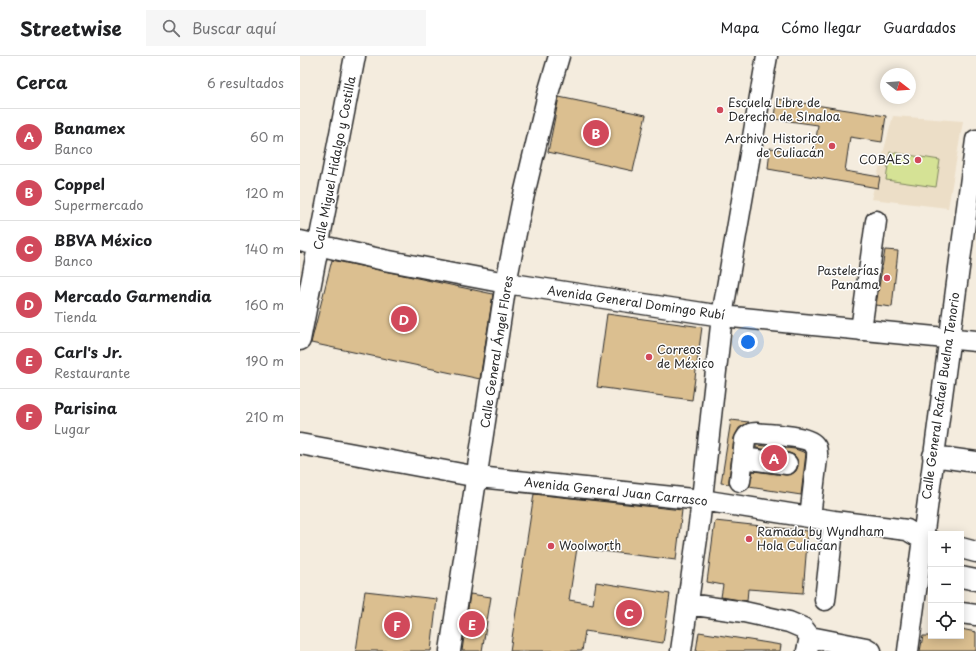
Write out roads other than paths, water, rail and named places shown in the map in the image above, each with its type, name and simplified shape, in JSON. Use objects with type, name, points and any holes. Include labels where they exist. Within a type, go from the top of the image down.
[{"type":"street","name":"Calle Miguel Hidalgo y Costilla","points":[[300,340],[355,56]]},
{"type":"street","name":"Calle General Ángel Flores","points":[[450,651],[478,477],[506,283],[522,203],[549,90],[559,56]]},
{"type":"street","points":[[681,651],[702,500],[722,316],[767,56]]},
{"type":"street","name":"Calle General Rafael Buelna Tenorio","points":[[908,651],[922,606],[933,456],[976,140]]},
{"type":"street","points":[[861,330],[876,221]]},
{"type":"street","name":"Avenida General Domingo Rubí","points":[[300,241],[384,260],[506,283],[722,316],[976,341]]},
{"type":"street","points":[[740,481],[745,440],[747,436],[751,434],[807,440],[815,445],[817,450],[810,517]]},
{"type":"street","name":"Avenida General Juan Carrasco","points":[[300,444],[478,477],[702,500],[834,521],[907,530],[926,540]]},
{"type":"street","points":[[933,456],[976,462]]},
{"type":"street","points":[[743,458],[787,464]]},
{"type":"street","points":[[825,600],[834,521]]},
{"type":"street","points":[[964,549],[976,552]]},
{"type":"street","points":[[964,578],[976,580]]},
{"type":"street","points":[[688,604],[744,612],[789,622],[803,628],[808,644],[866,648],[871,651]]},
{"type":"street","points":[[964,613],[976,615]]},
{"type":"place","name":"Escuela Libre de Derecho de SInaloa","points":[[720,110]]},
{"type":"place","name":"Coppel","points":[[596,133]]},
{"type":"place","name":"Archivo Historico de Culiacán","points":[[832,146]]},
{"type":"place","name":"COBAES","points":[[918,160]]},
{"type":"place","name":"Pastelerías Panama","points":[[887,278]]},
{"type":"place","name":"Mercado Garmendia","points":[[404,319]]},
{"type":"place","name":"Correos de México","points":[[649,357]]},
{"type":"place","name":"Banamex","points":[[774,458]]},
{"type":"place","name":"Ramada by Wyndham Hola Culiacan","points":[[749,539]]},
{"type":"place","name":"Woolworth","points":[[551,546]]},
{"type":"place","name":"BBVA México","points":[[629,613]]},
{"type":"place","name":"Carl's Jr.","points":[[472,624]]},
{"type":"place","name":"Parisina","points":[[397,625]]}]
